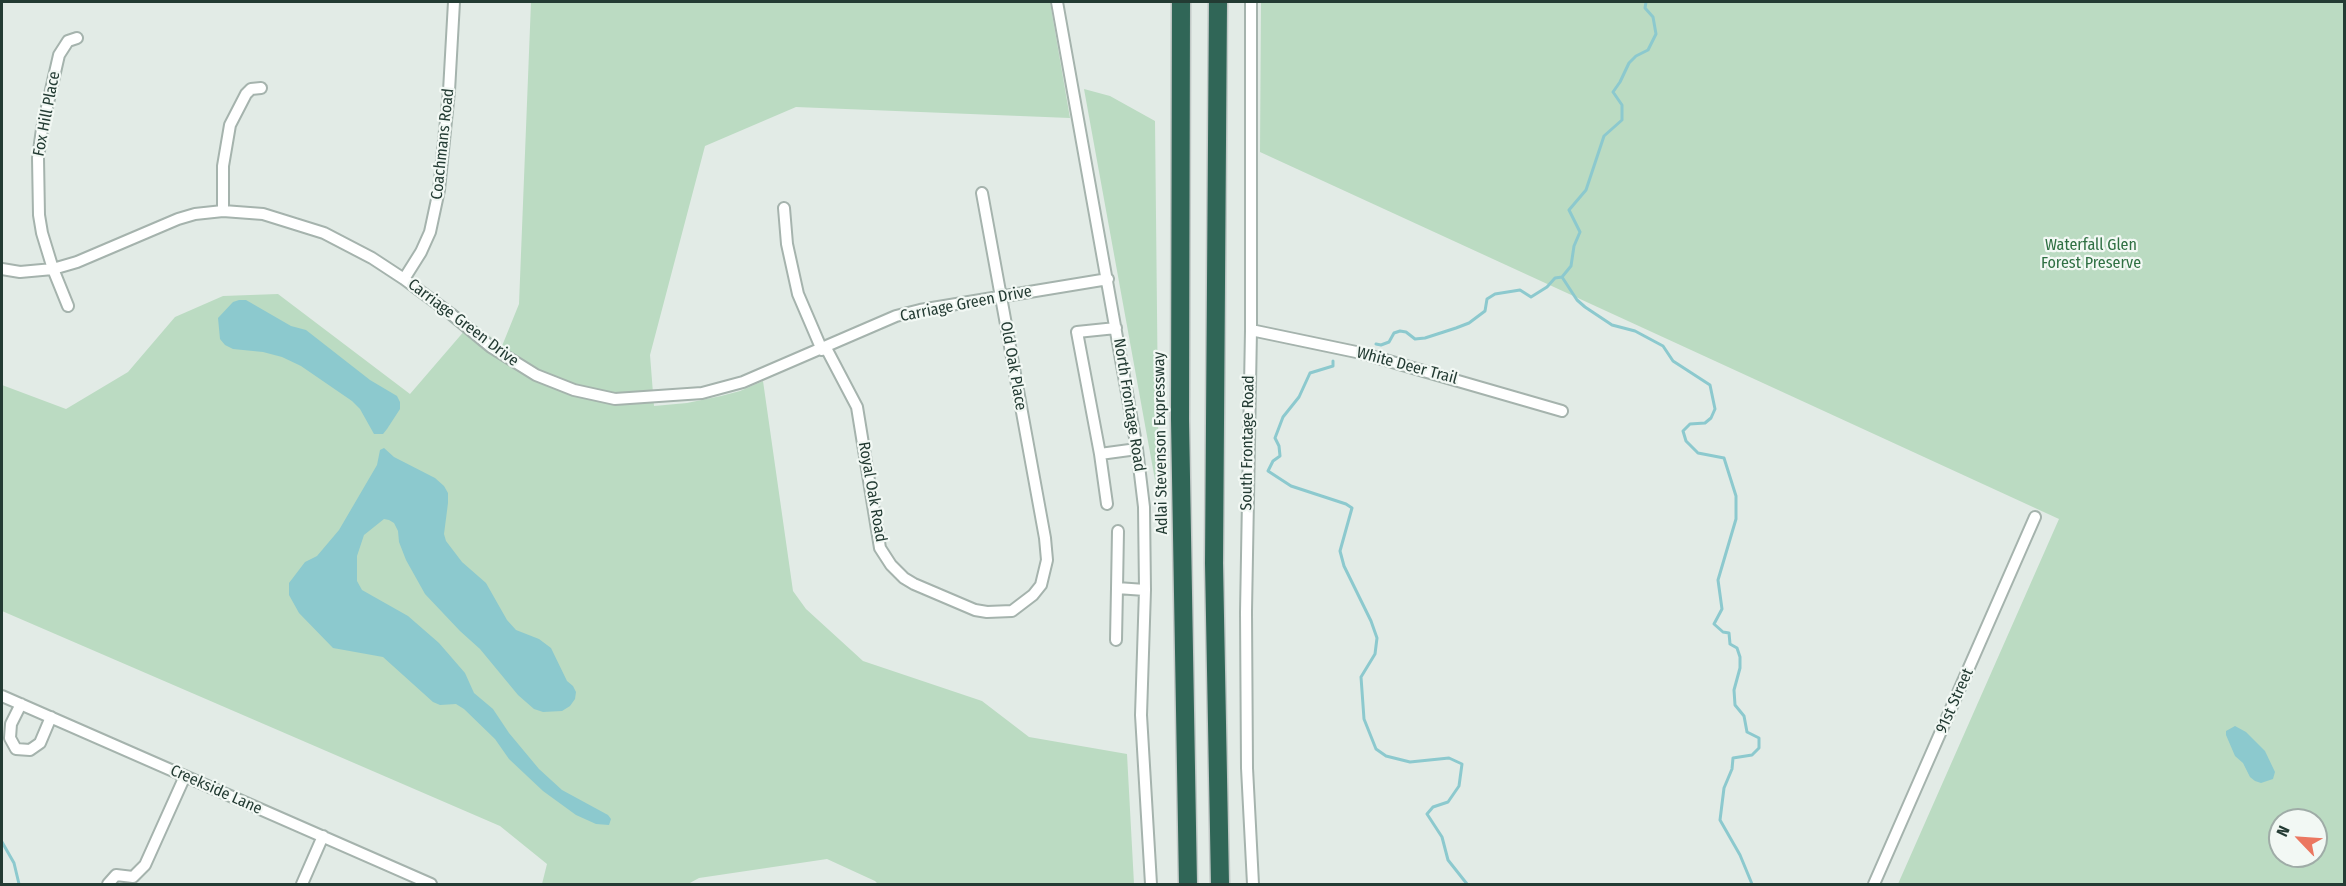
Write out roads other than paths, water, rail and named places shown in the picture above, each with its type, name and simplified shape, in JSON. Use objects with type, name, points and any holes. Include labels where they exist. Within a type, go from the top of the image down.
[{"type":"highway","name":"Adlai Stevenson Expressway","points":[[1181,2],[1179,419],[1188,885]]},
{"type":"highway","points":[[1218,2],[1214,563],[1220,885]]},
{"type":"street","name":"Coachmans Road","points":[[404,279],[421,252],[430,232],[439,190],[450,92],[454,2]]},
{"type":"street","name":"North Frontage Road","points":[[1057,2],[1137,448],[1144,507],[1145,590],[1141,715],[1151,885]]},
{"type":"street","name":"South Frontage Road","points":[[1251,2],[1251,330],[1246,624],[1247,768],[1253,885]]},
{"type":"street","name":"Fox Hill Place","points":[[68,306],[53,269],[39,215],[39,146],[59,55],[68,41],[77,38]]},
{"type":"street","points":[[223,210],[223,166],[230,125],[246,94],[251,89],[261,88]]},
{"type":"street","name":"Old Oak Place","points":[[982,193],[1045,538]]},
{"type":"street","name":"Royal Oak Road","points":[[784,208],[787,244],[798,294],[824,349],[857,407],[880,548],[891,565],[904,578],[975,610],[1012,611],[1033,595],[1044,578],[1047,560],[1045,538]]},
{"type":"street","name":"Carriage Green Drive","points":[[2,269],[20,272],[53,269],[178,219],[223,210],[263,214],[324,233],[372,258],[404,279],[515,364],[555,383],[615,399],[702,393],[743,382],[896,316],[1107,279]]},
{"type":"street","points":[[1107,504],[1077,332],[1116,328]]},
{"type":"street","name":"White Deer Trail","points":[[1251,330],[1361,353],[1562,411]]},
{"type":"street","points":[[1100,454],[1137,448]]},
{"type":"street","name":"91st Street","points":[[1874,885],[2035,517]]},
{"type":"street","points":[[1116,640],[1118,531]]},
{"type":"street","points":[[1117,588],[1145,590]]},
{"type":"street","name":"Creekside Lane","points":[[2,696],[431,885]]},
{"type":"street","points":[[21,704],[11,724],[10,738],[16,749],[30,750],[40,743],[51,717]]},
{"type":"street","points":[[108,885],[116,875],[135,881],[145,865],[185,776]]},
{"type":"street","points":[[302,885],[323,836]]},
{"type":"water","points":[[246,300],[291,326],[306,330],[370,380],[397,396],[400,409],[383,434],[374,434],[360,409],[352,401],[301,366],[282,357],[263,352],[233,349],[225,345],[220,339],[218,318],[233,302]]},
{"type":"water","points":[[384,448],[394,457],[435,478],[444,486],[448,493],[444,534],[446,541],[462,562],[486,583],[507,620],[516,630],[539,639],[551,648],[567,681],[576,692],[575,699],[562,711],[543,712],[534,709],[518,695],[480,649],[425,594],[406,560],[399,542],[398,531],[394,523],[389,520],[384,519],[364,535],[357,556],[357,581],[362,590],[408,616],[439,643],[465,673],[474,693],[493,709],[509,733],[539,769],[562,790],[608,815],[611,819],[609,825],[596,824],[576,815],[543,791],[509,759],[495,739],[464,709],[456,704],[440,705],[433,702],[383,657],[333,648],[299,613],[289,595],[289,583],[305,562],[317,556],[339,530],[377,465],[380,450]]},
{"type":"water","points":[[2235,726],[2246,732],[2265,751],[2275,772],[2273,779],[2261,783],[2250,777],[2243,763],[2235,756],[2226,735],[2226,731]]},
{"type":"waterway","points":[[1562,277],[1571,266],[1574,246],[1580,232],[1569,210],[1586,190],[1604,136],[1622,120],[1622,105],[1613,92],[1629,63],[1636,56],[1648,50],[1656,34],[1653,17],[1645,8],[1646,2]]},
{"type":"waterway","points":[[1562,277],[1577,300],[1585,307],[1612,325],[1635,331],[1663,346],[1673,361],[1710,385],[1715,409],[1711,418],[1705,423],[1690,424],[1683,431],[1686,441],[1698,453],[1724,458],[1736,496],[1736,519],[1718,580],[1722,609],[1714,624],[1723,632],[1729,633],[1730,644],[1737,648],[1740,668],[1734,690],[1735,705],[1744,716],[1747,732],[1759,738],[1759,748],[1752,755],[1733,758],[1732,769],[1724,788],[1720,820],[1740,855],[1752,884]]},
{"type":"waterway","points":[[1376,344],[1389,342],[1394,333],[1400,331],[1406,332],[1415,339],[1456,328],[1469,323],[1485,311],[1487,299],[1495,294],[1520,290],[1531,297],[1547,287],[1555,278],[1562,277]]},
{"type":"waterway","points":[[1333,361],[1333,366],[1310,373],[1299,397],[1283,417],[1275,438],[1280,456],[1273,461],[1268,471],[1291,486],[1352,508],[1340,551],[1344,566],[1377,638],[1375,654],[1361,677],[1364,719],[1376,749],[1386,756],[1410,762],[1449,758],[1462,764],[1459,786],[1448,802],[1433,807],[1427,814],[1442,837],[1448,860],[1467,884]]},
{"type":"waterway","points":[[2,842],[14,863],[19,884]]},
{"type":"park label","name":"Waterfall Glen Forest Preserve","points":[[2091,255]]}]
